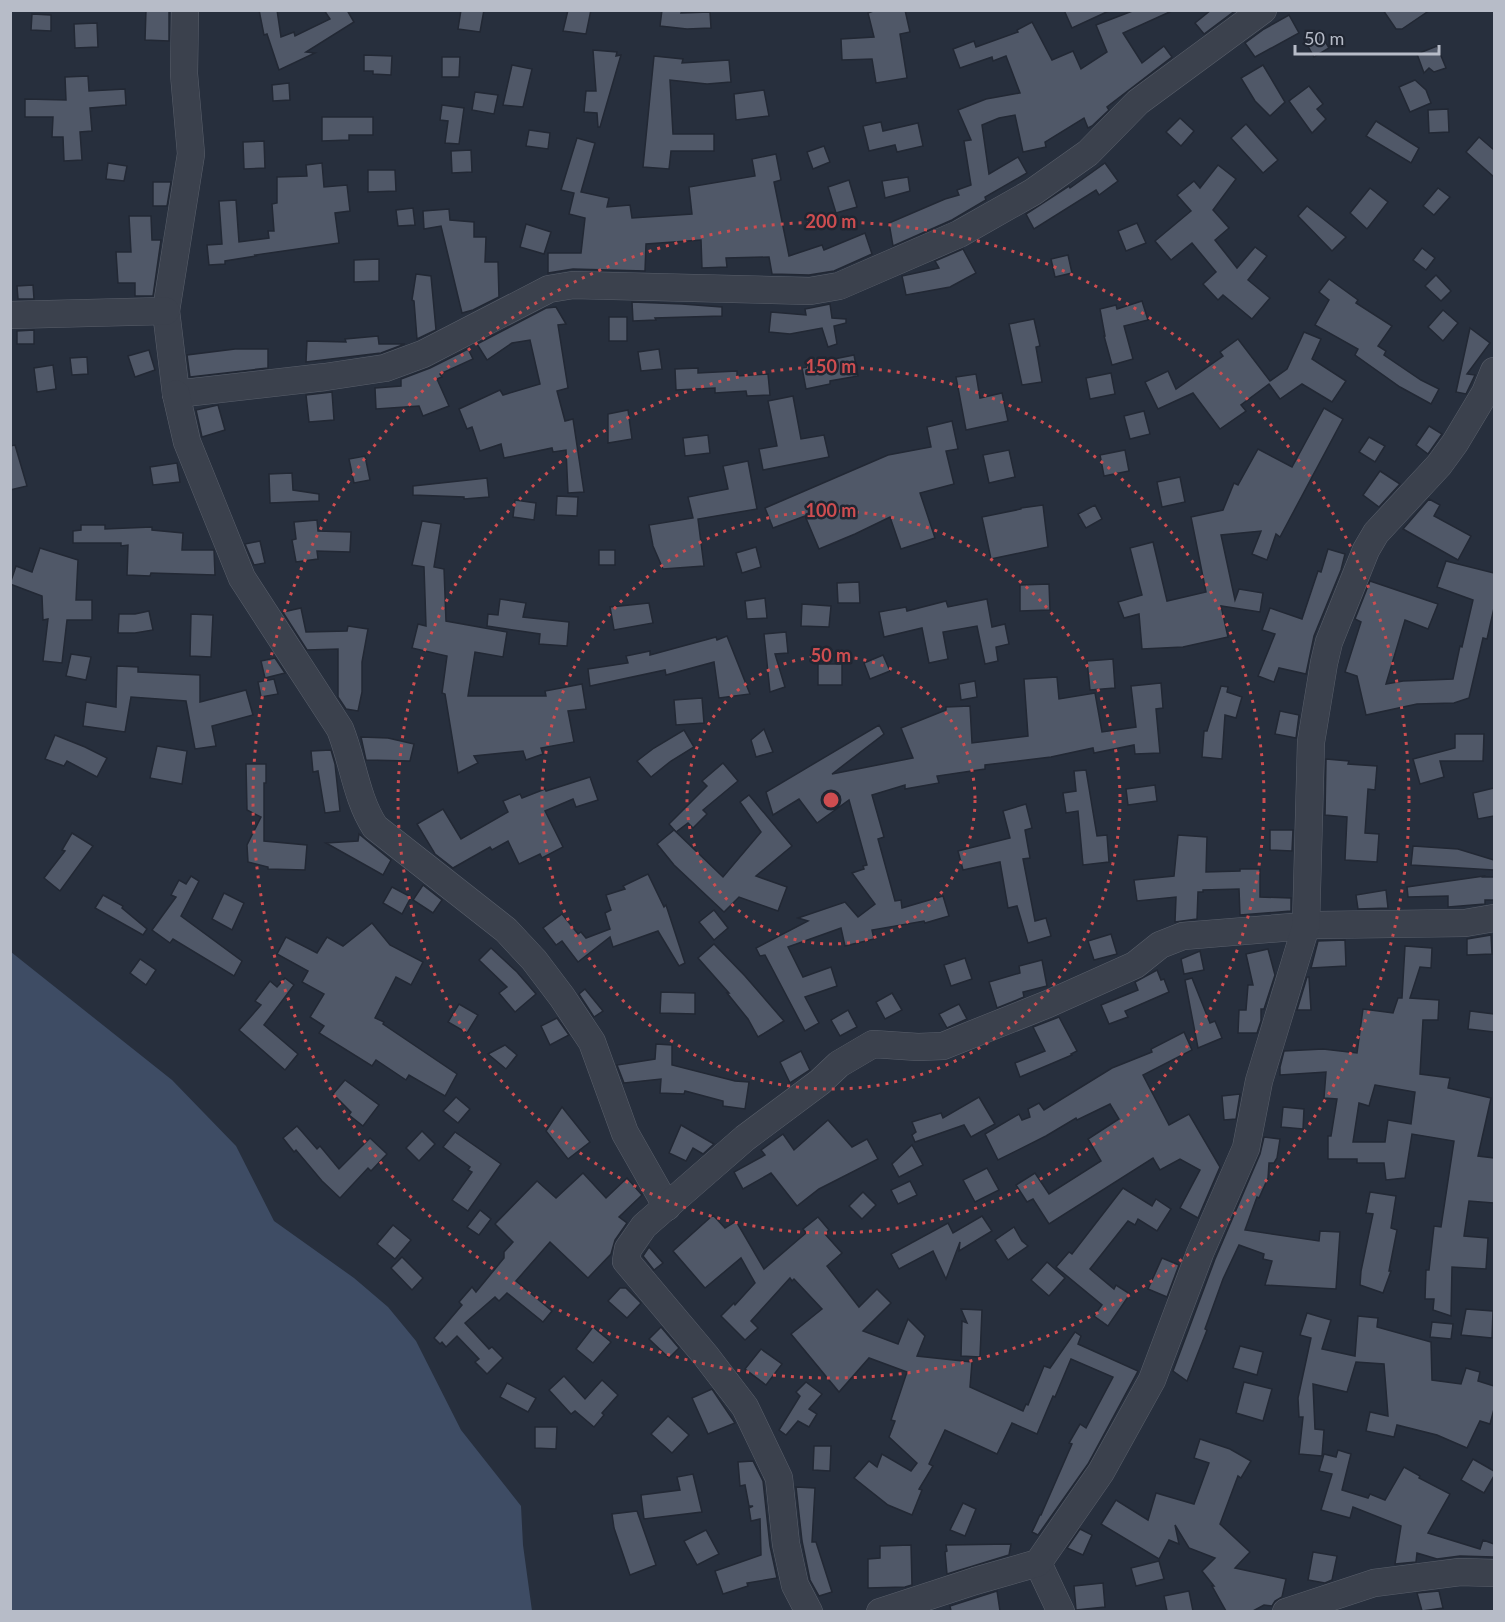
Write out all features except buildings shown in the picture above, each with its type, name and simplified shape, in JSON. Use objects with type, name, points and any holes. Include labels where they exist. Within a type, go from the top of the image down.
[{"type":"street","points":[[185,10],[184,74],[191,153],[166,311],[176,394],[186,442],[242,578],[340,729],[349,751],[366,814],[375,827],[506,930],[534,960],[592,1042],[625,1133],[667,1207]]},
{"type":"street","points":[[176,394],[325,378],[385,368],[423,354],[549,289],[573,285],[810,291],[838,286],[960,234],[1033,192],[1088,153],[1138,102],[1263,10]]},
{"type":"street","points":[[10,315],[166,311]]},
{"type":"street","points":[[880,1611],[1038,1563],[1101,1472],[1152,1380],[1200,1253],[1246,1148],[1259,1081],[1306,926],[1311,742],[1329,642],[1366,550],[1376,533],[1439,465],[1485,393],[1494,371]]},
{"type":"street","points":[[809,1611],[795,1585],[786,1544],[779,1478],[745,1407],[706,1356],[626,1261],[628,1249],[644,1226],[746,1138],[840,1064],[873,1044],[943,1046],[1048,1004],[1135,965],[1160,945],[1183,936],[1306,926],[1465,923],[1494,918]]},
{"type":"street","points":[[1038,1563],[1061,1611]]},
{"type":"street","points":[[1286,1611],[1374,1583],[1460,1572],[1494,1573]]},
{"type":"water","points":[[11,952],[172,1080],[236,1146],[274,1221],[354,1278],[388,1307],[416,1341],[461,1430],[521,1506],[523,1545],[532,1611],[11,1611]]}]
